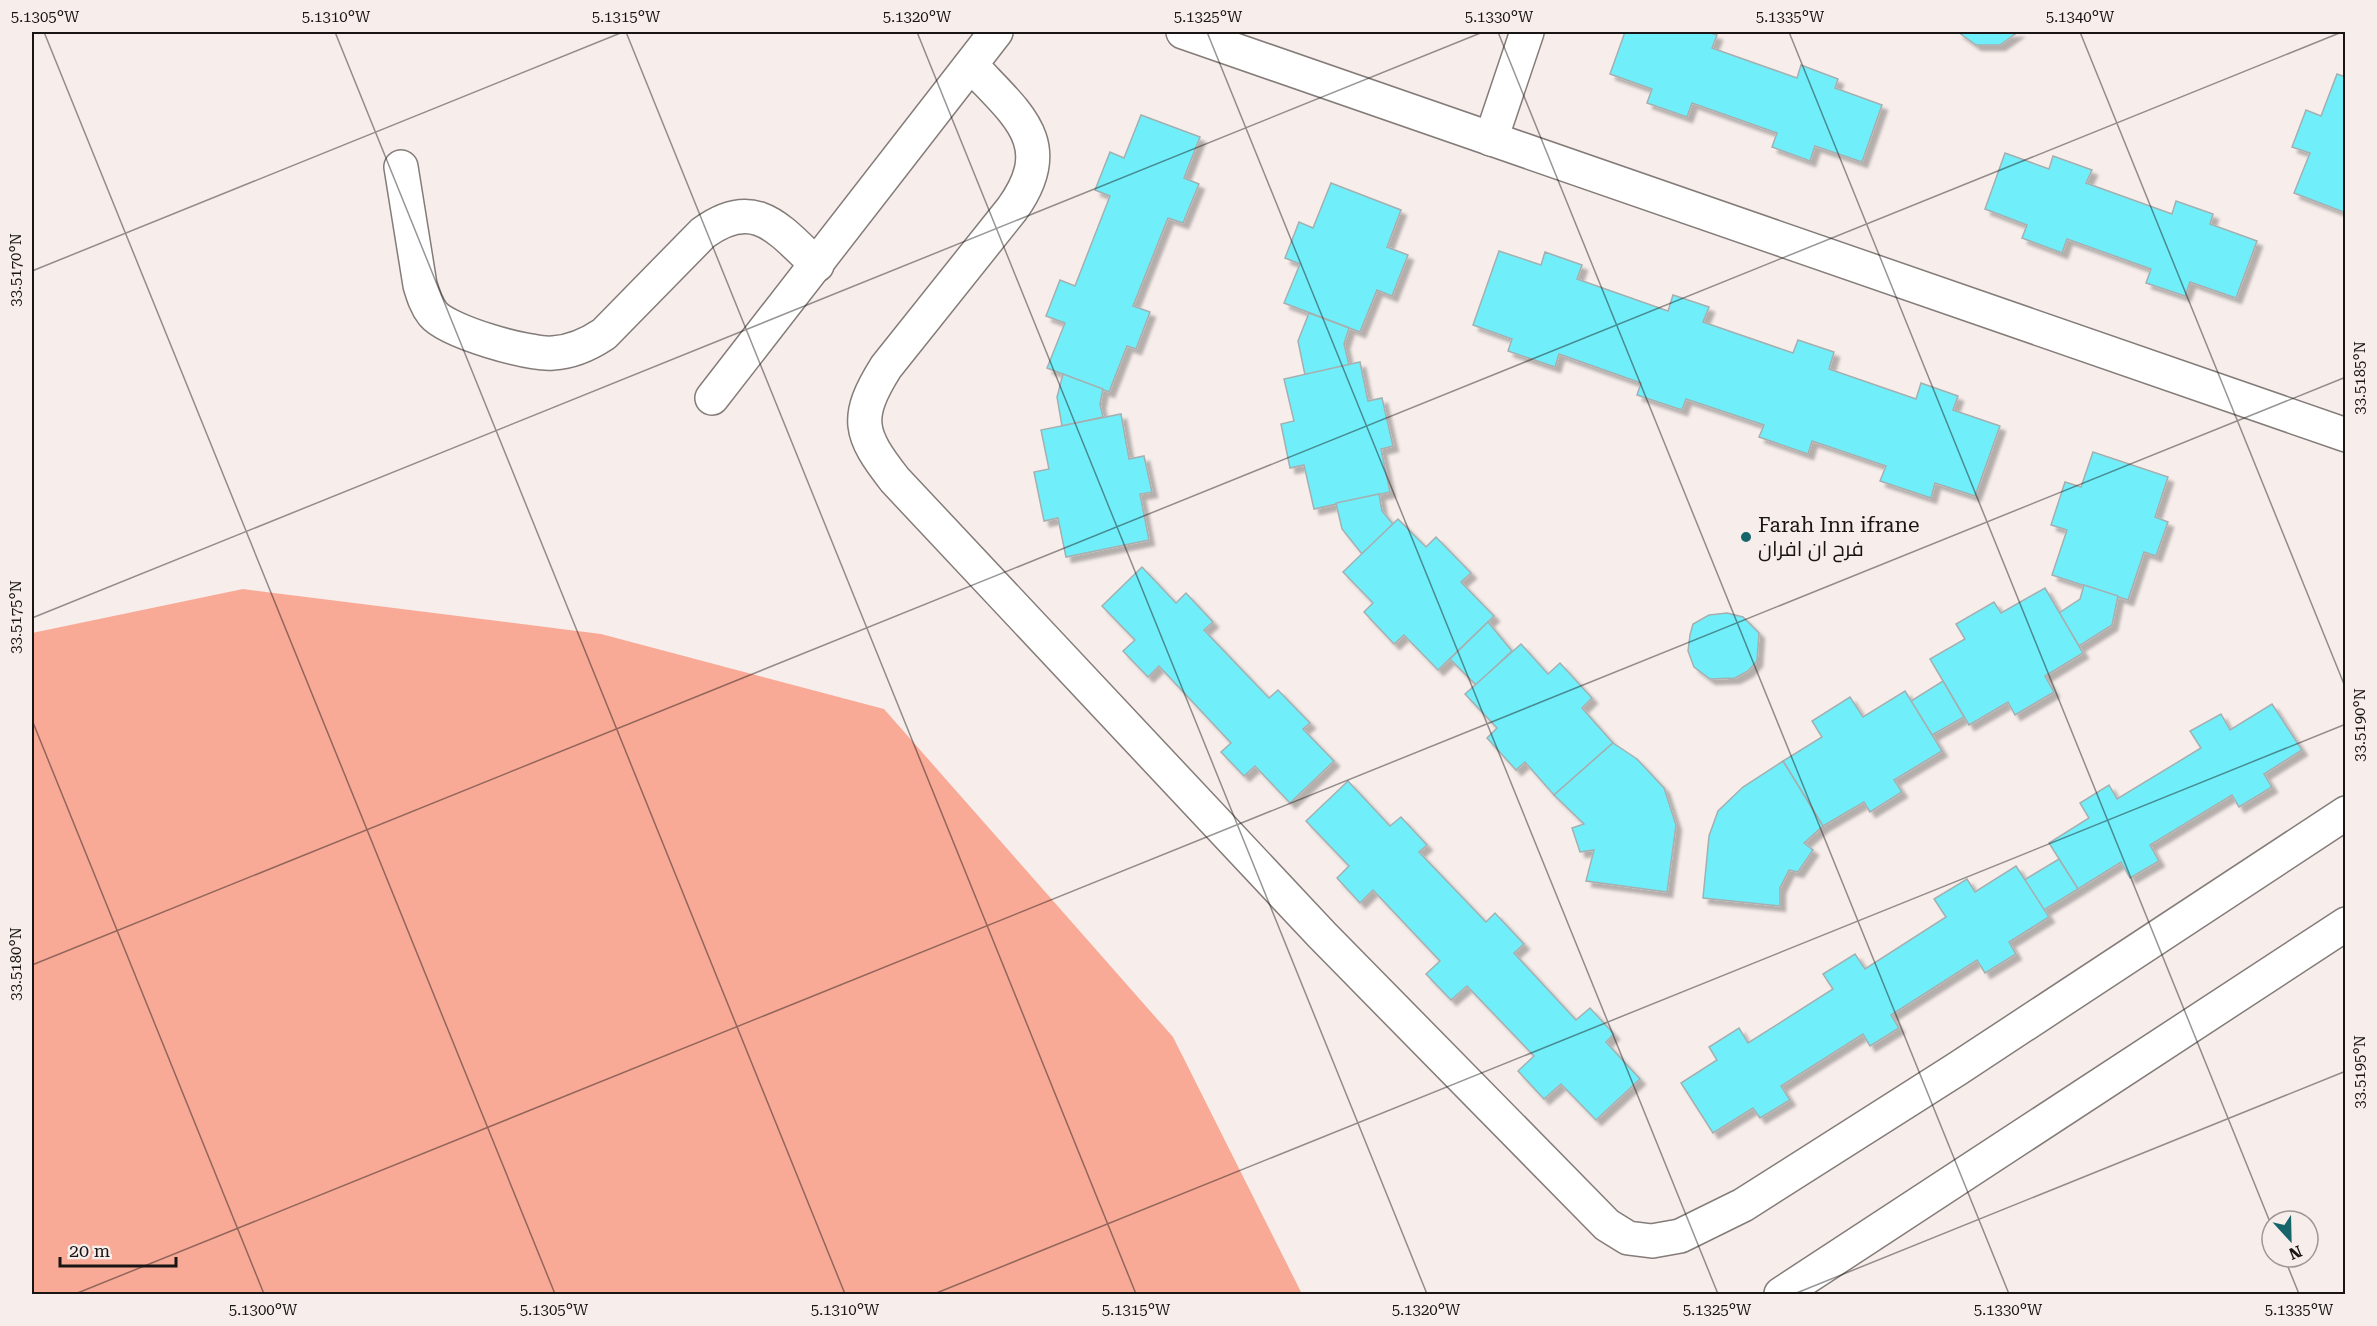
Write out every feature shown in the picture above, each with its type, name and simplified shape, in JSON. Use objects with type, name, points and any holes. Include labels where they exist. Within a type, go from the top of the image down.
[{"type":"street","points":[[712,398],[996,32]]},
{"type":"street","points":[[1183,32],[2346,435]]},
{"type":"street","points":[[1491,139],[1527,32]]},
{"type":"street","points":[[971,65],[1017,116],[1028,132],[1034,149],[1034,167],[1026,189],[1012,209],[886,367],[871,390],[865,407],[864,420],[872,448],[895,480],[1322,935],[1607,1225],[1628,1238],[1652,1242],[1680,1236],[1743,1205],[1957,1069],[2346,813]]},
{"type":"street","points":[[401,167],[420,285],[425,302],[434,315],[461,332],[540,353],[571,350],[590,344],[604,334],[703,233],[720,221],[753,216],[766,219],[817,265]]},
{"type":"street","points":[[1781,1294],[2346,924]]},
{"type":"shaded area","points":[[243,589],[601,634],[884,709],[1173,1037],[1302,1294],[32,1294],[32,633]]},
{"type":"building","points":[[1625,32],[1708,32],[1717,35],[1712,48],[1797,78],[1801,65],[1838,79],[1835,88],[1882,105],[1862,162],[1815,146],[1810,161],[1772,147],[1777,133],[1692,103],[1687,117],[1647,103],[1652,89],[1610,74]]},
{"type":"building","points":[[1958,32],[2018,32],[2000,45],[1976,45]]},
{"type":"building","points":[[2337,74],[2346,77],[2346,213],[2294,193],[2310,153],[2292,147],[2306,110],[2321,116]]},
{"type":"building","points":[[1141,115],[1200,137],[1184,178],[1199,184],[1183,223],[1168,218],[1133,306],[1150,312],[1136,349],[1127,346],[1109,392],[1047,368],[1065,323],[1046,316],[1060,280],[1075,286],[1110,196],[1095,190],[1110,152],[1124,158]]},
{"type":"building","points":[[2005,153],[2049,169],[2053,156],[2092,170],[2086,183],[2172,214],[2176,201],[2213,214],[2210,224],[2257,241],[2236,298],[2190,282],[2185,296],[2146,283],[2151,269],[2067,239],[2062,253],[2022,238],[2027,225],[1985,209]]},
{"type":"building","points":[[1331,183],[1401,210],[1387,247],[1408,255],[1392,296],[1377,290],[1360,332],[1284,303],[1300,264],[1285,258],[1299,222],[1313,228]]},
{"type":"building","points":[[1499,251],[1541,265],[1545,252],[1582,265],[1577,279],[1668,311],[1673,295],[1709,307],[1703,322],[1793,353],[1798,340],[1834,352],[1829,369],[1916,399],[1921,383],[1958,396],[1953,410],[2000,426],[1975,496],[1935,483],[1931,498],[1880,481],[1886,466],[1812,441],[1808,454],[1759,437],[1764,425],[1686,399],[1682,410],[1637,395],[1641,383],[1559,354],[1555,367],[1508,351],[1512,339],[1473,325]]},
{"type":"building","points":[[1309,313],[1349,328],[1344,344],[1349,365],[1305,375],[1298,341]]},
{"type":"building","points":[[1360,362],[1368,401],[1382,398],[1393,446],[1381,449],[1390,492],[1314,509],[1304,465],[1290,468],[1281,424],[1294,421],[1284,379]]},
{"type":"building","points":[[1063,374],[1103,389],[1100,404],[1103,417],[1062,426],[1057,397]]},
{"type":"building","points":[[1121,414],[1129,459],[1144,456],[1152,492],[1140,494],[1149,540],[1066,557],[1058,518],[1044,521],[1034,472],[1049,469],[1041,430]]},
{"type":"building","points":[[2093,452],[2168,477],[2155,517],[2168,522],[2156,556],[2144,552],[2128,600],[2052,575],[2067,530],[2051,525],[2065,482],[2081,487]]},
{"type":"building","points":[[1379,494],[1382,511],[1393,524],[1362,554],[1342,529],[1336,503]]},
{"type":"building","points":[[1398,519],[1426,547],[1436,537],[1471,573],[1461,582],[1494,616],[1438,670],[1404,635],[1394,644],[1364,612],[1373,603],[1343,572]]},
{"type":"building","points":[[1142,567],[1176,603],[1186,593],[1213,622],[1204,630],[1269,698],[1278,690],[1310,723],[1303,729],[1334,761],[1290,803],[1255,766],[1244,776],[1221,752],[1231,743],[1159,666],[1148,677],[1123,651],[1135,640],[1102,606]]},
{"type":"building","points":[[2084,585],[2118,596],[2112,625],[2079,646],[2059,613],[2080,599]]},
{"type":"building","points":[[2045,588],[2083,653],[2045,676],[2054,692],[2015,715],[2008,702],[1969,725],[1930,659],[1965,639],[1956,624],[1994,602],[2001,613]]},
{"type":"building","points":[[1727,613],[1743,617],[1759,633],[1757,661],[1748,671],[1735,678],[1710,679],[1694,667],[1688,651],[1690,635],[1693,624],[1709,615]]},
{"type":"building","points":[[1488,622],[1512,651],[1476,685],[1450,659]]},
{"type":"building","points":[[1521,644],[1548,674],[1560,663],[1592,698],[1582,708],[1613,743],[1554,795],[1525,762],[1516,770],[1487,738],[1497,728],[1465,694]]},
{"type":"building","points":[[1943,681],[1964,717],[1932,735],[1911,701]]},
{"type":"building","points":[[1905,691],[1942,751],[1894,780],[1902,792],[1870,812],[1864,802],[1823,826],[1783,761],[1822,737],[1812,721],[1850,697],[1863,717]]},
{"type":"building","points":[[2272,704],[2302,750],[2264,774],[2272,787],[2239,807],[2232,795],[2150,845],[2159,861],[2130,878],[2121,862],[2078,889],[2049,843],[2089,818],[2080,803],[2109,785],[2117,799],[2201,748],[2190,731],[2221,714],[2230,730]]},
{"type":"building","points":[[1613,743],[1637,759],[1664,788],[1676,825],[1667,892],[1586,881],[1594,850],[1580,852],[1572,828],[1584,824],[1554,795]]},
{"type":"building","points":[[1783,761],[1823,826],[1804,843],[1813,850],[1798,872],[1789,870],[1780,888],[1780,906],[1703,898],[1709,836],[1718,811],[1743,787]]},
{"type":"building","points":[[1348,781],[1390,826],[1401,817],[1427,845],[1419,852],[1486,922],[1495,913],[1524,944],[1514,953],[1576,1020],[1590,1008],[1614,1034],[1606,1042],[1640,1079],[1596,1120],[1561,1084],[1544,1099],[1518,1071],[1534,1056],[1467,986],[1451,1000],[1426,974],[1440,961],[1373,890],[1360,903],[1337,878],[1349,866],[1306,821]]},
{"type":"building","points":[[2059,859],[2078,889],[2044,910],[2024,880]]},
{"type":"building","points":[[2016,866],[2049,917],[2009,942],[2016,954],[1985,973],[1977,960],[1891,1015],[1899,1028],[1870,1046],[1863,1034],[1781,1086],[1790,1100],[1760,1118],[1753,1108],[1713,1133],[1681,1083],[1717,1060],[1709,1047],[1739,1028],[1748,1043],[1833,989],[1823,974],[1855,954],[1865,969],[1946,917],[1934,899],[1967,879],[1975,892]]},
{"type":"place","name":"Farah Inn ifrane فرح ان افران","points":[[1746,537]]}]
